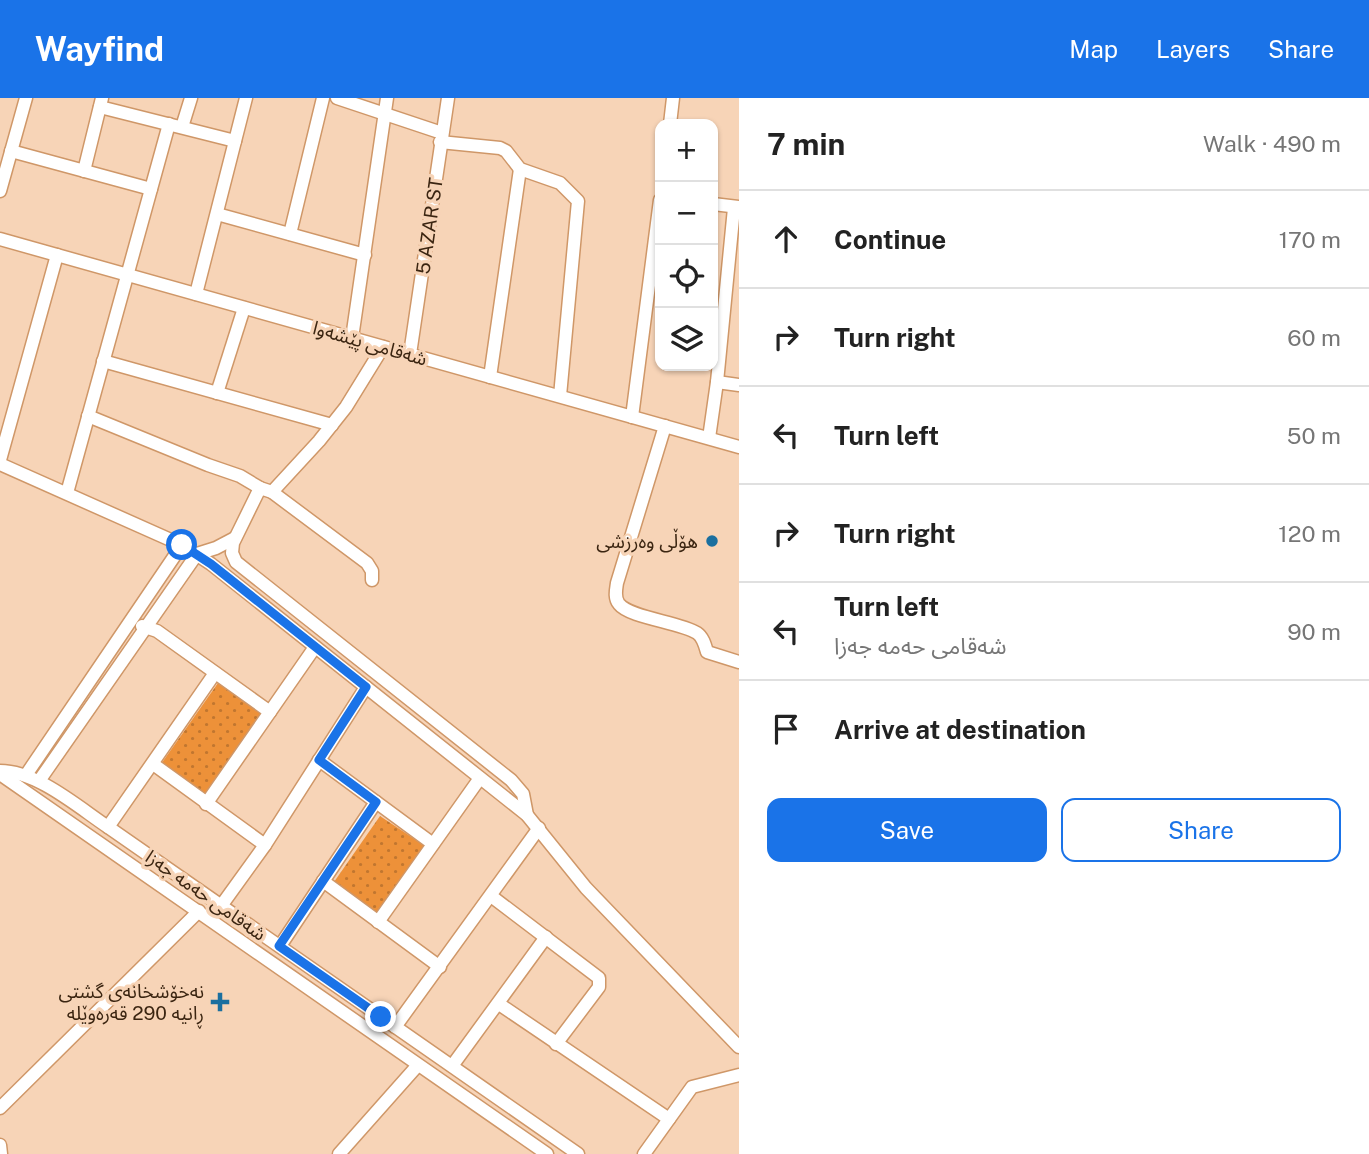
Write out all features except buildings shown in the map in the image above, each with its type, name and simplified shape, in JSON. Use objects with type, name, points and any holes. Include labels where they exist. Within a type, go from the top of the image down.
[{"type":"street","points":[[0,191],[26,98]]},
{"type":"street","points":[[67,493],[151,189],[175,126],[191,98]]},
{"type":"street","points":[[196,294],[246,98]]},
{"type":"street","points":[[290,234],[323,98]]},
{"type":"street","points":[[337,98],[441,138],[500,148],[506,151],[520,169],[560,183],[578,201],[560,396]]},
{"type":"street","points":[[352,338],[387,98]]},
{"type":"street","name":"5 AZAR ST","points":[[410,354],[448,98]]},
{"type":"street","points":[[671,119],[673,98]]},
{"type":"street","points":[[84,171],[101,102],[175,126],[235,141]]},
{"type":"street","points":[[11,151],[151,189]]},
{"type":"street","points":[[489,377],[520,169]]},
{"type":"street","points":[[709,438],[736,240],[737,207],[718,205]]},
{"type":"street","points":[[217,214],[365,255]]},
{"type":"street","name":"شەقامی پێشەوا","points":[[0,239],[739,447]]},
{"type":"street","points":[[632,416],[655,239]]},
{"type":"street","points":[[57,255],[0,462],[197,554],[366,687],[527,816],[586,888],[739,1047]]},
{"type":"street","points":[[217,393],[244,307]]},
{"type":"street","points":[[383,347],[332,425],[266,490],[235,538],[232,553],[239,565],[516,784],[525,800],[527,816]]},
{"type":"street","points":[[103,361],[332,425]]},
{"type":"street","points":[[717,382],[739,385]]},
{"type":"street","points":[[88,416],[240,476],[266,490],[367,563],[372,571],[372,580]]},
{"type":"street","points":[[665,426],[615,594],[620,606],[699,634],[708,652],[739,662]]},
{"type":"street","points":[[39,781],[197,554],[235,538]]},
{"type":"street","points":[[26,775],[182,545]]},
{"type":"street","points":[[125,630],[135,626],[157,631],[270,712]]},
{"type":"street","points":[[206,804],[315,648]]},
{"type":"street","points":[[108,827],[215,673]]},
{"type":"street","points":[[221,906],[265,845],[366,687]]},
{"type":"street","points":[[319,760],[433,844]]},
{"type":"street","points":[[153,764],[265,845]]},
{"type":"street","name":"شەقامی حەمە جەزا","points":[[0,772],[26,775],[39,781],[578,1154]]},
{"type":"street","name":"شەقامی حەمە جەزا","points":[[0,772],[547,1154]]},
{"type":"street","points":[[378,922],[480,778]]},
{"type":"street","points":[[279,946],[376,802]]},
{"type":"street","points":[[395,1027],[539,828]]},
{"type":"street","points":[[323,881],[440,967]]},
{"type":"street","points":[[491,896],[597,976],[601,983],[556,1044]]},
{"type":"street","points":[[0,1108],[199,911]]},
{"type":"street","points":[[452,1066],[546,937]]},
{"type":"street","points":[[340,1011],[351,996]]},
{"type":"street","points":[[499,1004],[669,1119]]},
{"type":"street","points":[[370,1032],[381,1017]]},
{"type":"street","points":[[339,1154],[418,1065]]},
{"type":"street","points":[[644,1154],[692,1087],[739,1075]]},
{"type":"street","points":[[0,1145],[1,1154]]},
{"type":"shaded area","points":[[218,683],[262,714],[206,795],[161,764]]},
{"type":"shaded area","points":[[380,816],[425,846],[378,914],[334,882]]},
{"type":"place","name":"هۆڵی وەرزشی","points":[[712,541]]},
{"type":"place","name":"نەخۆشخانەی گشتی ڕانیە 290 قەرەوێلە","points":[[220,1002]]},
{"type":"route","points":[[182,545],[211,564],[366,687],[319,760],[376,802],[279,946],[381,1017]]}]
